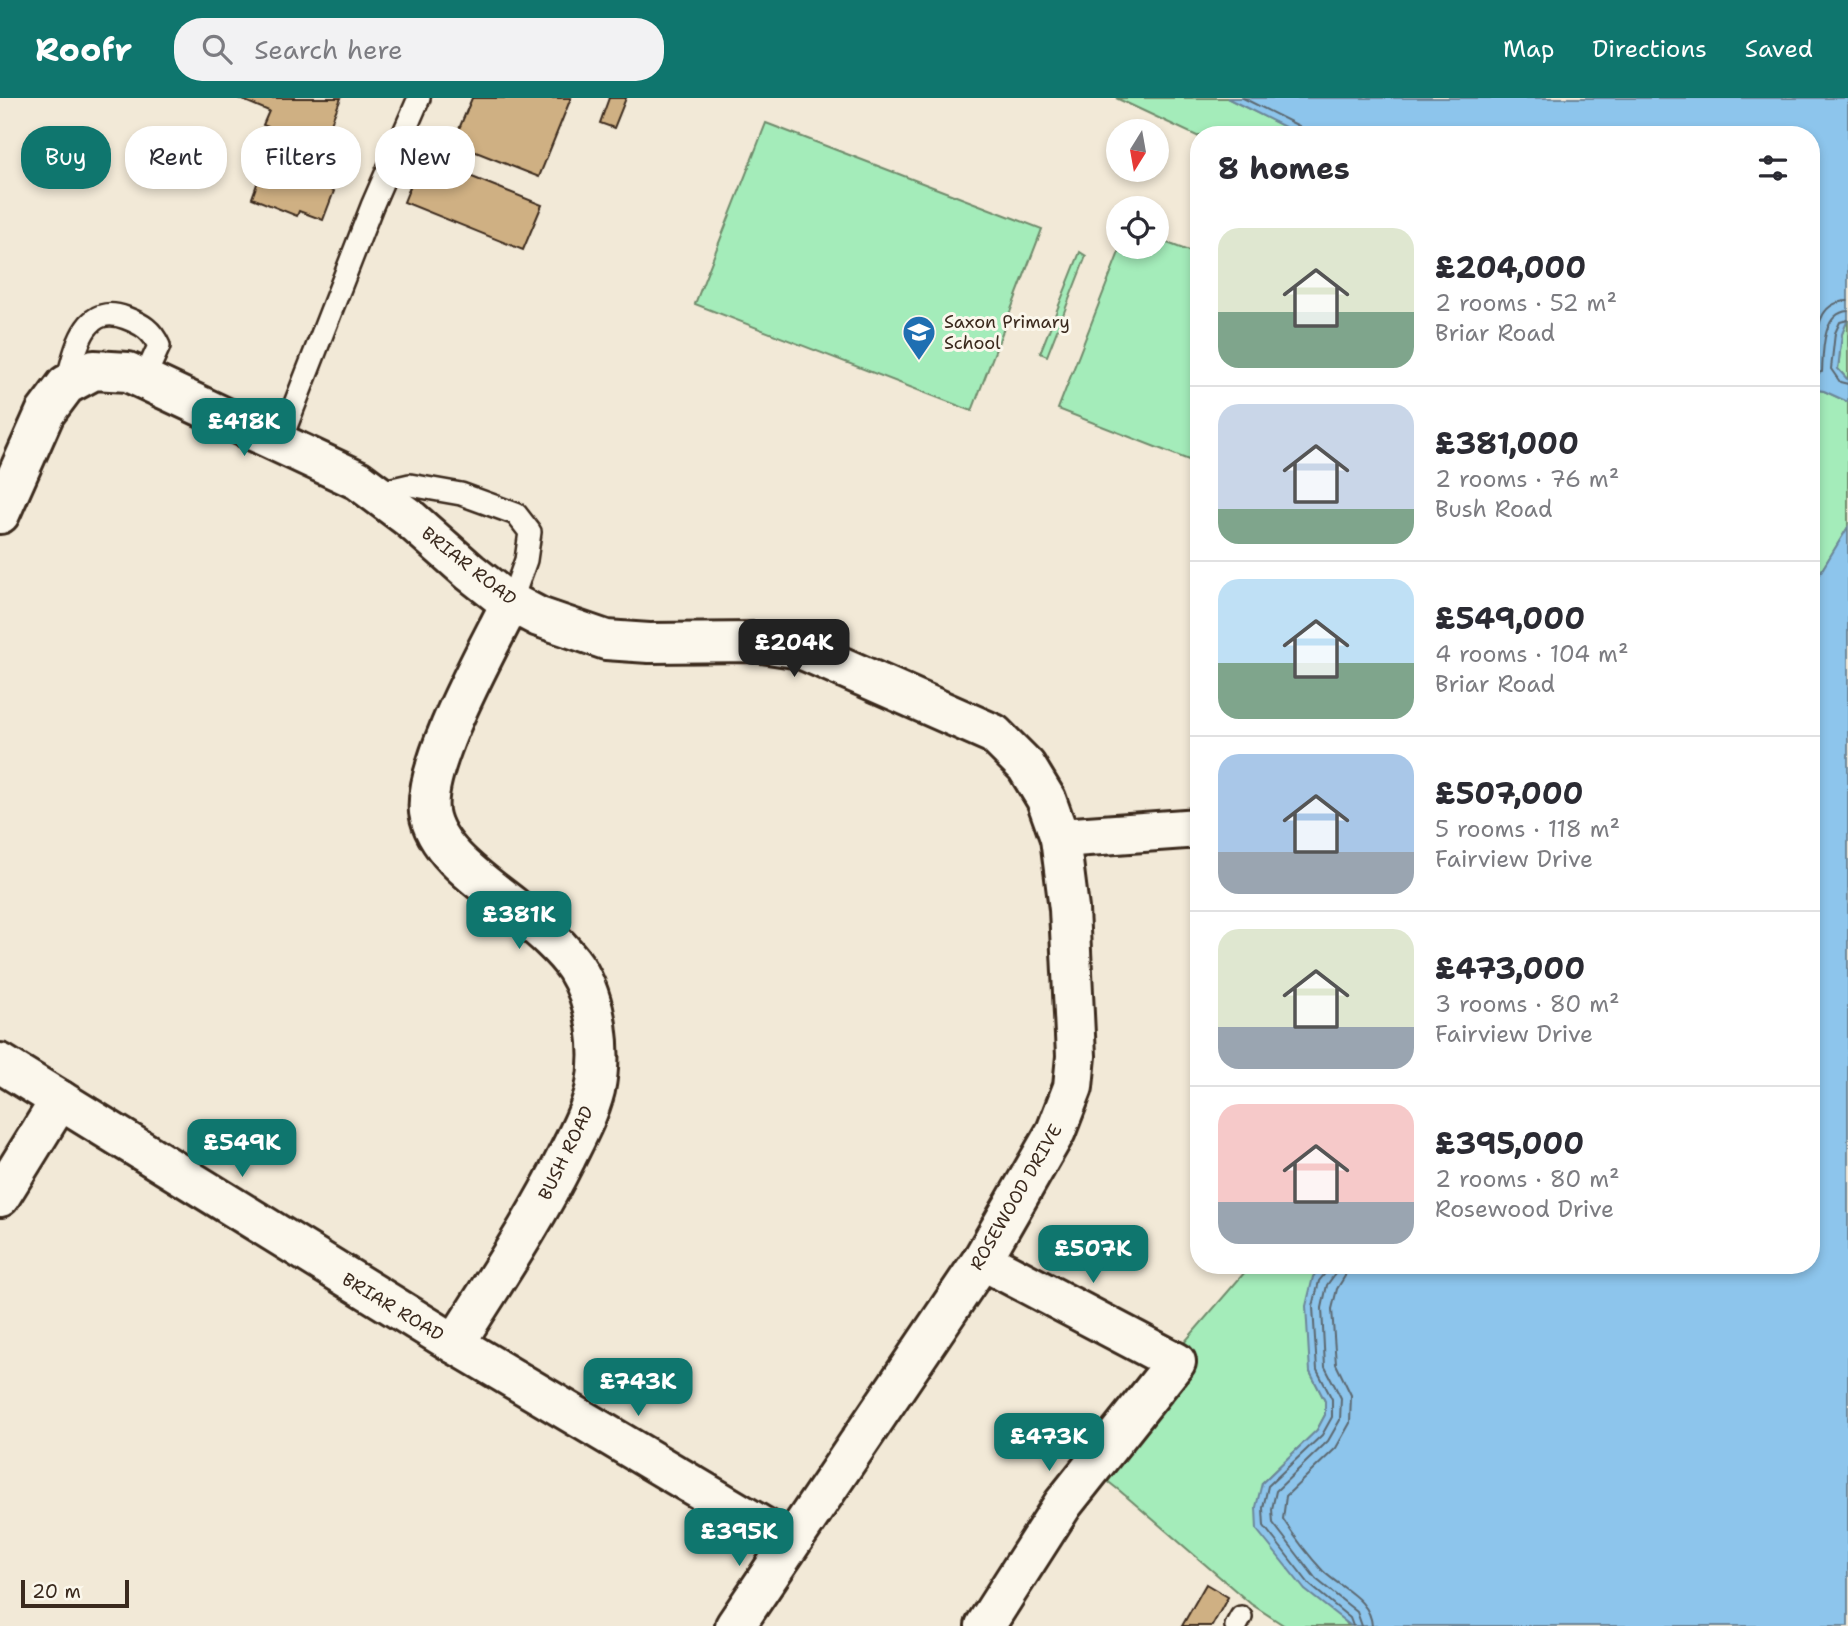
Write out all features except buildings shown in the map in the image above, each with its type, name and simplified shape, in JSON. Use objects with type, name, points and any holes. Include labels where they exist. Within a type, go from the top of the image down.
[{"type":"street","name":"BRIAR ROAD","points":[[0,514],[45,413],[66,385],[94,370],[128,372],[358,480],[409,518],[470,572],[511,602],[539,617],[606,640],[649,643],[755,642],[801,649],[994,734],[1026,766],[1046,799],[1060,838]]},
{"type":"street","name":"BUSH ROAD","points":[[455,1344],[552,1187],[585,1121],[595,1089],[600,1040],[589,999],[576,968],[540,930],[467,870],[436,836],[429,812],[430,784],[448,732],[511,602]]},
{"type":"street","points":[[1060,838],[1190,829]]},
{"type":"street","name":"ROSEWOOD DRIVE","points":[[735,1626],[982,1261],[1056,1132],[1073,1087],[1076,1056],[1069,909],[1060,838]]},
{"type":"street","name":"BRIAR ROAD","points":[[0,1063],[455,1344],[790,1543]]},
{"type":"street","points":[[0,1197],[60,1100]]},
{"type":"street","points":[[982,1261],[1176,1362],[1063,1504],[985,1626]]},
{"type":"lane","points":[[280,442],[372,206],[419,98]]},
{"type":"lane","points":[[66,385],[80,336],[93,319],[114,313],[153,333],[159,346],[144,379]]},
{"type":"lane","points":[[376,493],[410,485],[461,494],[516,514],[530,532],[526,560],[511,602]]},
{"type":"green space","points":[[1116,98],[1227,98],[1283,126],[1190,126],[1190,133],[1169,123],[1169,119],[1161,119]]},
{"type":"green space","points":[[766,123],[1042,229],[972,411],[695,304]]},
{"type":"green space","points":[[1169,244],[1190,252],[1190,460],[1058,409],[1116,259],[1169,259]]},
{"type":"green space","points":[[1080,252],[1086,256],[1047,356],[1040,353]]},
{"type":"green space","points":[[1848,319],[1848,380],[1838,369],[1842,334]]},
{"type":"green space","points":[[1820,390],[1848,402],[1848,527],[1820,573]]},
{"type":"green space","points":[[1243,1274],[1315,1274],[1310,1372],[1325,1401],[1325,1415],[1317,1430],[1262,1483],[1347,1624],[1351,1626],[1285,1626],[1251,1604],[1082,1461]]},
{"type":"water","points":[[1227,98],[1848,98],[1848,319],[1842,334],[1838,369],[1848,380],[1848,402],[1820,390],[1820,126],[1283,126]]},
{"type":"water","points":[[1848,527],[1848,1626],[1351,1626],[1305,1590],[1257,1530],[1256,1507],[1262,1483],[1317,1430],[1325,1415],[1325,1401],[1310,1372],[1306,1306],[1315,1274],[1820,1274],[1820,573]]},
{"type":"place","name":"Saxon Primary School","points":[[919,362]]}]
